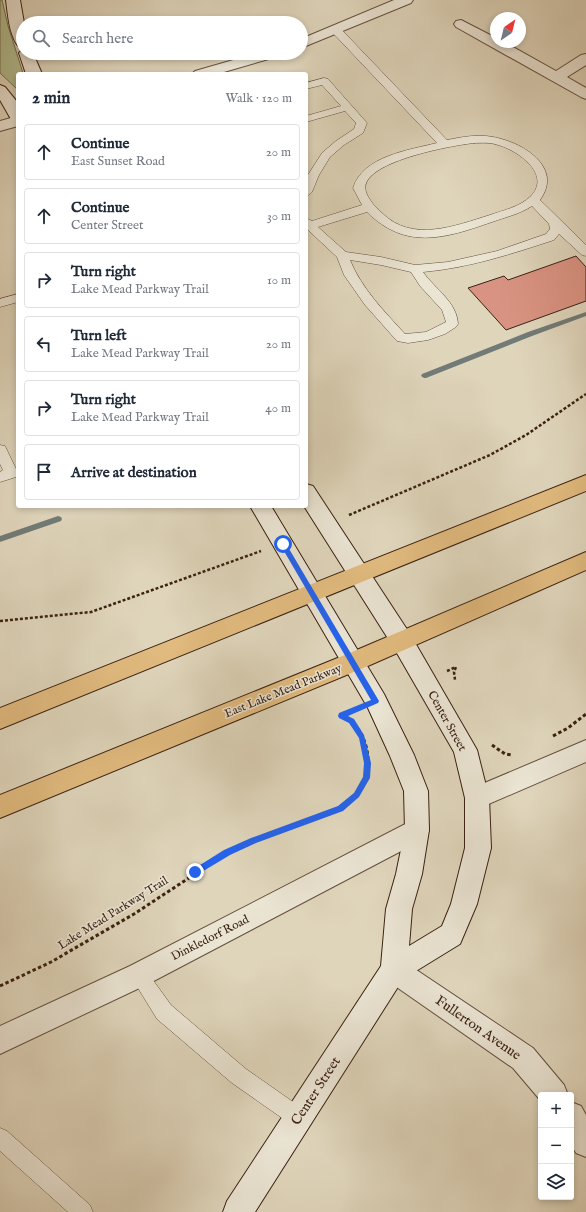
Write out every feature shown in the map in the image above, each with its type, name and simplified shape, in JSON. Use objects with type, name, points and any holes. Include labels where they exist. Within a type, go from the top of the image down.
[{"type":"main road","points":[[0,719],[586,483]]},
{"type":"main road","name":"East Lake Mead Parkway","points":[[0,807],[353,662],[586,562]]},
{"type":"street","points":[[12,0],[16,19]]},
{"type":"street","points":[[308,41],[406,0]]},
{"type":"street","points":[[461,24],[586,94]]},
{"type":"street","points":[[558,77],[586,58]]},
{"type":"street","points":[[29,60],[33,72]]},
{"type":"street","points":[[207,72],[249,60]]},
{"type":"street","points":[[0,90],[11,104],[16,114]]},
{"type":"street","points":[[0,126],[16,122]]},
{"type":"street","name":"Center Street","points":[[238,1212],[394,970],[451,935],[464,904],[478,848],[477,798],[465,750],[402,641],[308,495]]},
{"type":"street","name":"Center Street","points":[[261,508],[376,701],[402,755],[416,791],[417,830],[409,874],[399,909],[394,970]]},
{"type":"street","points":[[477,798],[586,751]]},
{"type":"street","name":"Dinkledorf Road","points":[[0,1040],[140,974],[417,830]]},
{"type":"street","name":"Fullerton Avenue","points":[[394,970],[523,1058],[551,1092]]},
{"type":"street","points":[[574,1121],[586,1143]]},
{"type":"lane","points":[[335,29],[444,144]]},
{"type":"lane","points":[[308,85],[324,81],[360,118],[362,123],[359,131],[340,143],[325,157],[313,175],[308,187]]},
{"type":"lane","points":[[308,118],[348,107]]},
{"type":"lane","points":[[471,139],[493,140],[519,149],[540,169],[543,177],[539,192],[533,200],[524,207],[458,230],[424,235],[392,227],[378,218],[362,197],[359,188],[361,179],[369,171],[380,164],[444,144],[471,139]]},
{"type":"lane","points":[[308,163],[325,157]]},
{"type":"lane","points":[[533,200],[586,252]]},
{"type":"lane","points":[[308,225],[369,207]]},
{"type":"lane","points":[[342,255],[381,261],[415,269],[448,266],[500,254],[550,237],[556,230],[555,223]]},
{"type":"lane","points":[[308,226],[342,255],[350,275],[369,302],[401,338],[409,339],[424,337],[444,330],[452,324],[452,318],[448,309],[427,287],[415,269]]},
{"type":"lane","points":[[0,303],[16,299]]},
{"type":"lane","points":[[0,450],[11,473],[0,476]]},
{"type":"lane","points":[[140,974],[164,1012],[239,1076],[299,1118]]},
{"type":"lane","points":[[0,1138],[83,1212]]},
{"type":"path","points":[[425,681],[456,667],[454,672],[456,684]]},
{"type":"path","name":"Lake Mead Parkway Trail","points":[[0,986],[51,962],[134,914],[227,852],[254,840],[340,808],[347,803],[364,785],[367,778],[368,763],[362,737],[357,728],[352,721],[341,716],[376,701]]},
{"type":"path","points":[[548,740],[568,728],[586,714]]},
{"type":"path","points":[[488,741],[505,754],[518,756]]},
{"type":"green space","points":[[0,0],[2,0],[16,51],[16,60],[19,60],[23,72],[16,72],[16,88],[0,73]]},
{"type":"building","points":[[576,256],[586,267],[586,301],[506,330],[468,288],[504,276],[508,280]]},
{"type":"waterway","points":[[424,376],[530,334],[586,314]]},
{"type":"waterway","points":[[0,539],[58,519]]},
{"type":"route","points":[[195,872],[227,852],[254,840],[340,808],[356,795],[364,785],[367,778],[367,753],[362,737],[352,721],[341,716],[376,701],[283,544]]}]
